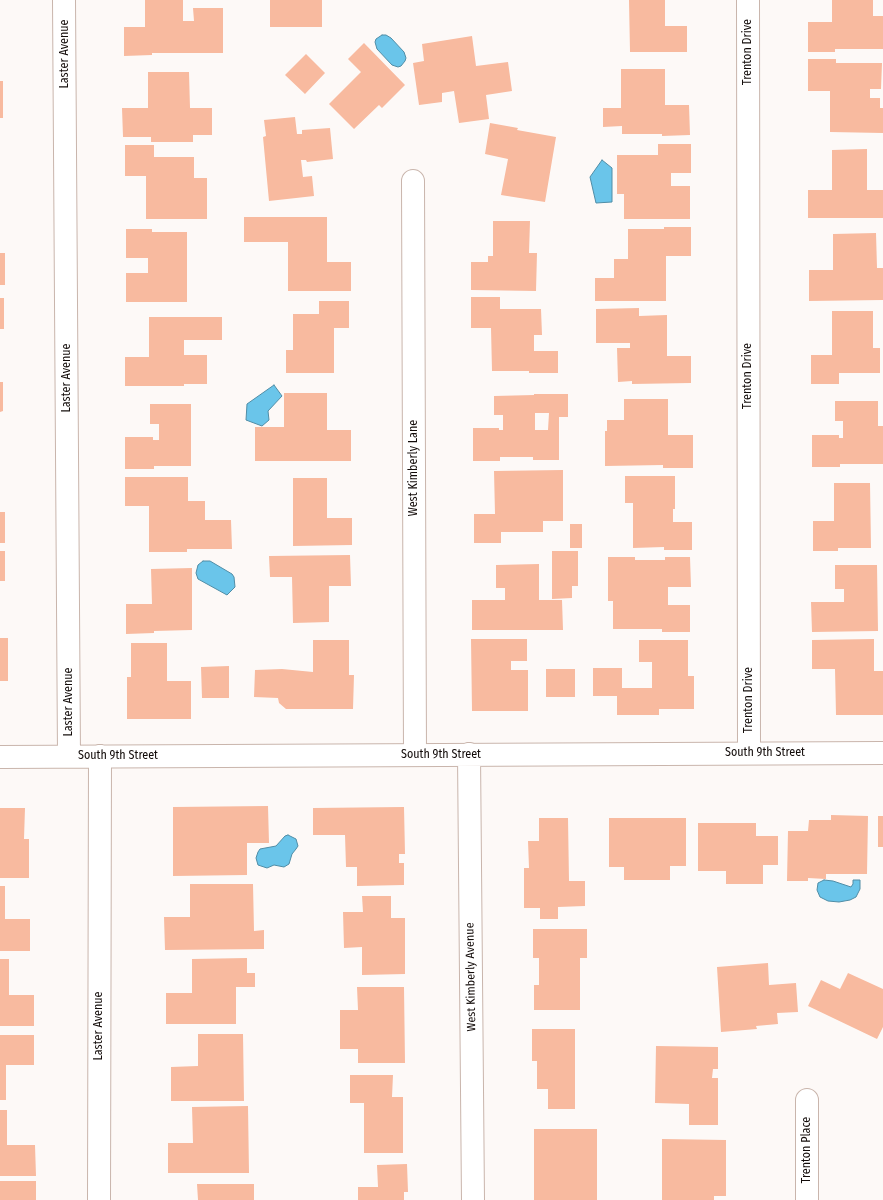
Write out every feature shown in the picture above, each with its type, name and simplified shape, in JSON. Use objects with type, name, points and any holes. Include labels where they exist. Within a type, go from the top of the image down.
[{"type":"street","name":"Laster Avenue","points":[[64,0],[69,756]]},
{"type":"street","name":"Trenton Drive","points":[[748,0],[749,753]]},
{"type":"street","name":"West Kimberly Lane","points":[[413,181],[415,755]]},
{"type":"street","name":"South 9th Street","points":[[0,757],[883,753]]},
{"type":"street","name":"West Kimberly Avenue","points":[[469,754],[474,1200]]},
{"type":"street","name":"Laster Avenue","points":[[98,1200],[100,756]]},
{"type":"street","name":"Trenton Place","points":[[807,1100],[807,1200]]},
{"type":"water","points":[[382,35],[386,35],[391,38],[404,52],[406,58],[401,66],[398,67],[392,65],[377,49],[375,42],[376,39]]},
{"type":"water","points":[[602,160],[612,168],[612,202],[596,203],[590,177]]},
{"type":"water","points":[[274,385],[282,396],[268,411],[269,420],[262,426],[246,420],[247,404]]},
{"type":"water","points":[[203,561],[210,561],[232,574],[234,577],[235,587],[227,595],[198,579],[196,573],[198,565]]},
{"type":"water","points":[[288,835],[296,839],[298,846],[292,854],[289,864],[284,867],[274,865],[267,868],[258,865],[256,858],[260,849],[276,846],[285,836]]},
{"type":"water","points":[[824,880],[833,881],[851,887],[853,880],[860,880],[860,889],[856,897],[850,900],[839,902],[828,901],[820,897],[817,890],[818,883]]},
{"type":"building","points":[[145,0],[183,0],[183,21],[194,21],[193,8],[223,8],[223,53],[152,53],[152,55],[124,56],[124,27],[145,27]]},
{"type":"building","points":[[270,0],[322,0],[322,27],[270,27]]},
{"type":"building","points":[[629,0],[665,0],[665,26],[687,26],[687,52],[630,52]]},
{"type":"building","points":[[832,0],[873,0],[873,16],[883,16],[883,49],[835,49],[835,52],[808,52],[808,22],[832,22]]},
{"type":"building","points":[[472,36],[476,66],[508,62],[512,91],[486,95],[489,119],[459,123],[454,91],[442,93],[442,102],[419,105],[413,63],[424,61],[422,44]]},
{"type":"building","points":[[364,43],[405,85],[382,108],[379,105],[354,129],[329,104],[361,72],[348,59]]},
{"type":"building","points":[[306,54],[325,73],[305,94],[285,75]]},
{"type":"building","points":[[808,59],[836,59],[836,63],[882,63],[881,89],[870,89],[870,98],[880,98],[880,108],[883,108],[883,133],[830,132],[830,91],[808,91]]},
{"type":"building","points":[[621,69],[665,69],[665,105],[689,105],[690,135],[662,136],[662,134],[622,134],[622,126],[603,127],[603,108],[621,108]]},
{"type":"building","points":[[148,72],[189,72],[190,108],[212,108],[212,135],[193,135],[193,142],[151,142],[151,137],[123,137],[122,108],[148,108]]},
{"type":"building","points":[[0,81],[3,81],[3,118],[0,118]]},
{"type":"building","points":[[295,117],[297,134],[302,134],[302,130],[330,128],[333,159],[307,162],[306,160],[301,160],[303,177],[312,176],[314,196],[269,201],[263,137],[266,136],[264,120]]},
{"type":"building","points":[[490,123],[518,128],[517,130],[556,137],[545,202],[501,195],[508,159],[485,154]]},
{"type":"building","points":[[658,144],[691,144],[691,173],[671,173],[671,186],[690,186],[690,219],[624,219],[624,194],[617,194],[617,155],[658,155]]},
{"type":"building","points":[[125,145],[154,145],[154,157],[194,157],[194,178],[207,178],[207,219],[146,219],[146,176],[125,176]]},
{"type":"building","points":[[867,149],[867,190],[883,190],[883,218],[808,218],[808,190],[832,190],[832,150]]},
{"type":"building","points":[[244,217],[327,217],[327,262],[351,262],[351,291],[288,291],[288,242],[244,242]]},
{"type":"building","points":[[493,221],[530,221],[529,253],[537,253],[536,291],[471,290],[471,262],[488,262],[488,256],[493,256]]},
{"type":"building","points":[[664,227],[691,227],[691,256],[666,256],[666,301],[595,301],[595,278],[614,278],[614,259],[628,259],[628,229],[664,229]]},
{"type":"building","points":[[126,229],[152,229],[152,232],[187,232],[187,302],[126,302],[126,273],[148,273],[148,258],[126,258]]},
{"type":"building","points":[[876,233],[877,268],[883,268],[883,300],[809,301],[809,270],[833,270],[833,234]]},
{"type":"building","points":[[0,253],[5,253],[5,285],[0,285]]},
{"type":"building","points":[[471,297],[500,297],[500,309],[541,309],[542,335],[534,335],[534,351],[558,351],[558,373],[492,371],[491,328],[471,328]]},
{"type":"building","points":[[0,298],[4,298],[4,329],[0,329]]},
{"type":"building","points":[[319,301],[349,301],[349,328],[334,328],[334,373],[286,373],[286,350],[293,350],[293,314],[319,314]]},
{"type":"building","points":[[639,308],[639,316],[667,315],[667,356],[691,356],[691,383],[632,384],[632,381],[618,382],[617,348],[630,348],[630,343],[596,343],[596,309]]},
{"type":"building","points":[[832,311],[873,311],[873,348],[880,348],[880,373],[839,373],[839,384],[811,384],[811,355],[832,355]]},
{"type":"building","points":[[149,317],[222,317],[222,340],[184,340],[184,355],[207,355],[207,384],[184,384],[184,386],[125,386],[125,357],[149,357]]},
{"type":"building","points":[[0,382],[3,382],[3,411],[0,412]]},
{"type":"building","points":[[284,393],[327,393],[327,430],[351,430],[351,461],[255,461],[255,427],[284,427]]},
{"type":"building","points":[[568,394],[568,417],[559,417],[559,460],[533,460],[533,457],[500,457],[500,461],[473,461],[473,428],[499,428],[499,430],[503,430],[503,415],[494,415],[494,396]],"holes":[[[535,413],[549,413],[548,430],[535,430]]]},
{"type":"building","points":[[624,399],[668,399],[668,435],[693,435],[693,468],[663,468],[663,465],[605,466],[605,431],[607,431],[607,420],[624,420]]},
{"type":"building","points":[[835,401],[878,401],[878,426],[883,426],[883,464],[840,464],[840,467],[812,467],[812,435],[839,435],[839,438],[843,438],[843,421],[835,421]]},
{"type":"building","points":[[150,404],[191,404],[191,466],[154,466],[154,469],[125,469],[125,437],[153,437],[153,440],[159,440],[159,424],[150,424]]},
{"type":"building","points":[[563,470],[563,521],[543,521],[543,532],[501,532],[501,543],[474,543],[474,514],[495,514],[494,471]]},
{"type":"building","points":[[625,476],[675,476],[675,509],[673,509],[673,522],[692,522],[692,550],[664,550],[664,547],[633,548],[633,503],[625,503]]},
{"type":"building","points":[[125,477],[188,477],[188,501],[205,501],[205,520],[231,520],[232,549],[187,549],[187,552],[149,552],[149,506],[125,506]]},
{"type":"building","points":[[293,478],[327,478],[327,518],[352,518],[352,545],[293,546]]},
{"type":"building","points":[[834,483],[870,483],[871,548],[838,548],[838,551],[813,551],[813,521],[834,521]]},
{"type":"building","points":[[0,512],[5,512],[5,543],[0,543]]},
{"type":"building","points":[[570,524],[582,524],[582,536],[570,536]]},
{"type":"building","points":[[570,536],[582,536],[582,548],[570,548]]},
{"type":"building","points":[[0,551],[5,551],[5,581],[0,581]]},
{"type":"building","points":[[552,551],[578,551],[578,586],[572,586],[572,598],[552,599]]},
{"type":"building","points":[[350,555],[351,586],[329,586],[329,622],[293,623],[292,577],[270,577],[269,556]]},
{"type":"building","points":[[608,557],[635,557],[635,560],[665,560],[665,557],[690,557],[691,587],[668,587],[668,605],[690,605],[690,632],[662,632],[662,629],[613,629],[613,601],[608,601]]},
{"type":"building","points":[[539,564],[539,600],[562,600],[563,630],[472,630],[472,600],[505,600],[505,588],[496,588],[496,565]]},
{"type":"building","points":[[835,565],[877,565],[878,631],[812,632],[811,602],[844,602],[844,589],[835,589]]},
{"type":"building","points":[[192,568],[192,630],[154,631],[154,633],[126,634],[126,604],[152,604],[151,569]]},
{"type":"building","points":[[0,638],[8,638],[8,681],[0,681]]},
{"type":"building","points":[[471,639],[527,639],[527,661],[511,661],[511,670],[528,670],[528,711],[472,711]]},
{"type":"building","points":[[874,639],[874,671],[883,671],[883,715],[836,715],[835,669],[812,669],[812,640]]},
{"type":"building","points":[[313,640],[349,640],[349,675],[354,675],[353,709],[286,709],[279,703],[278,698],[254,697],[255,670],[282,669],[313,672]]},
{"type":"building","points":[[639,640],[688,640],[688,676],[694,676],[694,709],[659,709],[659,715],[617,715],[617,696],[593,696],[593,668],[622,668],[622,688],[652,688],[652,662],[639,662]]},
{"type":"building","points":[[131,643],[167,643],[167,681],[191,681],[191,719],[127,719],[127,677],[131,677]]},
{"type":"building","points":[[229,666],[229,698],[202,698],[201,667]]},
{"type":"building","points":[[546,669],[575,669],[575,697],[546,697]]},
{"type":"building","points":[[268,806],[269,843],[247,843],[247,875],[173,876],[173,807]]},
{"type":"building","points":[[404,807],[405,854],[399,854],[399,863],[404,863],[404,885],[357,886],[357,867],[346,867],[345,835],[313,835],[313,808]]},
{"type":"building","points":[[0,808],[25,808],[24,839],[29,839],[29,878],[0,878]]},
{"type":"building","points":[[831,815],[868,816],[867,874],[826,874],[826,879],[808,878],[808,881],[787,881],[788,831],[808,831],[809,820],[831,820]]},
{"type":"building","points":[[878,816],[883,816],[883,847],[878,847]]},
{"type":"building","points":[[539,818],[568,818],[569,881],[585,881],[585,906],[558,907],[558,919],[540,919],[540,908],[524,908],[524,868],[529,868],[528,841],[539,841]]},
{"type":"building","points":[[609,818],[686,818],[686,866],[670,866],[670,880],[624,880],[624,867],[609,867]]},
{"type":"building","points":[[698,823],[756,823],[756,836],[778,836],[778,865],[763,865],[763,884],[726,884],[726,871],[698,871]]},
{"type":"building","points":[[190,884],[253,884],[254,931],[264,930],[264,949],[165,950],[164,917],[190,917]]},
{"type":"building","points":[[0,886],[5,886],[5,919],[30,919],[30,951],[0,951]]},
{"type":"building","points":[[362,896],[391,896],[391,918],[405,918],[405,974],[362,975],[362,947],[344,948],[343,912],[363,912]]},
{"type":"building","points":[[533,929],[587,929],[587,958],[580,958],[580,1010],[534,1010],[534,985],[539,985],[539,958],[533,958]]},
{"type":"building","points":[[247,958],[247,973],[255,973],[255,987],[236,987],[236,1024],[166,1024],[166,993],[192,993],[192,959]]},
{"type":"building","points":[[0,959],[9,959],[9,995],[34,995],[34,1026],[0,1026]]},
{"type":"building","points":[[768,963],[769,985],[796,983],[798,1012],[777,1013],[778,1024],[756,1026],[757,1029],[721,1032],[717,967]]},
{"type":"building","points":[[848,973],[883,989],[883,1027],[877,1039],[808,1006],[821,980],[840,989]]},
{"type":"building","points":[[357,987],[404,987],[405,1063],[358,1063],[358,1049],[340,1049],[340,1010],[358,1010]]},
{"type":"building","points":[[532,1029],[575,1029],[575,1109],[548,1109],[548,1089],[537,1089],[537,1061],[532,1061]]},
{"type":"building","points":[[198,1034],[243,1034],[244,1101],[171,1101],[171,1067],[198,1066]]},
{"type":"building","points":[[0,1035],[34,1035],[34,1065],[6,1065],[6,1100],[0,1100]]},
{"type":"building","points":[[656,1046],[718,1047],[718,1069],[713,1069],[712,1078],[718,1078],[718,1125],[689,1125],[689,1104],[655,1103]]},
{"type":"building","points":[[350,1075],[393,1075],[392,1097],[403,1097],[403,1153],[364,1153],[364,1103],[350,1103]]},
{"type":"building","points":[[248,1106],[249,1173],[168,1173],[168,1143],[193,1143],[192,1107]]},
{"type":"building","points":[[0,1110],[7,1110],[7,1145],[35,1145],[36,1176],[0,1176]]},
{"type":"building","points":[[534,1129],[597,1129],[597,1200],[534,1200]]},
{"type":"building","points":[[662,1139],[726,1140],[726,1196],[714,1196],[714,1200],[662,1200]]},
{"type":"building","points":[[407,1164],[408,1192],[404,1192],[404,1200],[358,1200],[358,1187],[378,1187],[377,1165]]},
{"type":"building","points":[[0,1181],[36,1181],[36,1200],[0,1200]]},
{"type":"building","points":[[197,1184],[254,1184],[254,1200],[198,1200]]}]
